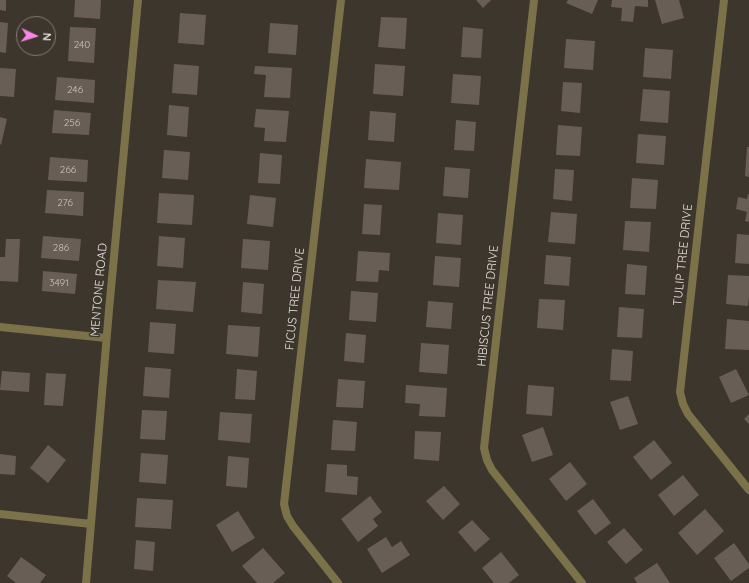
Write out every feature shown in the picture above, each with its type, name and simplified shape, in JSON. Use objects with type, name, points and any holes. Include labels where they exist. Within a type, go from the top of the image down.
[{"type":"street","name":"MENTONE ROAD","points":[[86,583],[106,338],[138,0]]},
{"type":"street","name":"FICUS TREE DRIVE","points":[[338,583],[293,526],[287,516],[284,504],[341,0]]},
{"type":"street","name":"HIBISCUS TREE DRIVE","points":[[534,0],[484,448],[486,460],[492,470],[582,583]]},
{"type":"street","name":"TULIP TREE DRIVE","points":[[724,0],[680,392],[682,404],[688,414],[749,490]]},
{"type":"street","points":[[0,327],[106,338]]},
{"type":"street","points":[[0,514],[91,524]]},
{"type":"building","points":[[0,0],[6,0],[6,11],[0,10]]},
{"type":"building","points":[[75,0],[101,0],[100,19],[74,17]]},
{"type":"building","points":[[476,0],[491,0],[483,8]]},
{"type":"building","points":[[568,0],[598,0],[592,14],[566,3]]},
{"type":"building","points":[[612,0],[648,0],[648,7],[635,6],[633,22],[621,21],[622,8],[611,7]]},
{"type":"building","points":[[655,0],[679,0],[684,18],[662,24]]},
{"type":"building","points":[[180,13],[206,15],[204,45],[178,43]]},
{"type":"building","points":[[381,17],[407,18],[405,49],[378,47]]},
{"type":"building","points":[[0,22],[8,23],[6,53],[0,52]]},
{"type":"building","points":[[270,23],[298,25],[296,55],[268,53]]},
{"type":"building","points":[[70,27],[96,28],[94,63],[68,61]]},
{"type":"building","points":[[463,27],[483,29],[481,58],[461,57]]},
{"type":"building","points":[[566,39],[595,41],[593,70],[564,68]]},
{"type":"building","points":[[645,48],[673,50],[671,79],[643,77]]},
{"type":"building","points":[[174,64],[199,66],[197,95],[172,93]]},
{"type":"building","points":[[375,64],[405,66],[403,96],[373,94]]},
{"type":"building","points":[[255,66],[292,68],[290,98],[264,97],[266,75],[254,74]]},
{"type":"building","points":[[0,68],[16,69],[14,97],[0,96]]},
{"type":"building","points":[[453,74],[481,76],[479,105],[451,103]]},
{"type":"building","points":[[57,77],[95,80],[94,103],[55,100]]},
{"type":"building","points":[[563,82],[582,83],[580,113],[561,111]]},
{"type":"building","points":[[643,89],[670,91],[668,123],[640,121]]},
{"type":"building","points":[[169,105],[189,107],[187,137],[167,135]]},
{"type":"building","points":[[256,109],[289,111],[286,142],[264,141],[265,128],[254,127]]},
{"type":"building","points":[[54,110],[91,113],[89,135],[52,133]]},
{"type":"building","points":[[370,111],[396,113],[394,142],[368,140]]},
{"type":"building","points":[[0,117],[7,119],[1,145],[0,144]]},
{"type":"building","points":[[456,120],[476,122],[474,151],[454,150]]},
{"type":"building","points":[[558,125],[582,127],[580,156],[556,155]]},
{"type":"building","points":[[638,134],[666,136],[664,165],[636,163]]},
{"type":"building","points":[[747,147],[749,147],[749,177],[745,176]]},
{"type":"building","points":[[164,150],[190,152],[188,180],[162,178]]},
{"type":"building","points":[[260,153],[282,155],[280,184],[258,183]]},
{"type":"building","points":[[50,157],[88,160],[87,182],[48,180]]},
{"type":"building","points":[[366,159],[401,162],[399,190],[364,188]]},
{"type":"building","points":[[445,167],[470,169],[468,198],[443,196]]},
{"type":"building","points":[[555,169],[574,170],[572,201],[553,199]]},
{"type":"building","points":[[632,178],[658,180],[656,209],[630,208]]},
{"type":"building","points":[[47,190],[84,192],[83,216],[45,213]]},
{"type":"building","points":[[159,193],[194,195],[192,225],[157,223]]},
{"type":"building","points":[[748,194],[749,222],[745,221],[747,212],[736,209],[738,197],[747,199]]},
{"type":"building","points":[[250,195],[276,198],[273,227],[247,224]]},
{"type":"building","points":[[364,204],[382,205],[380,235],[362,234]]},
{"type":"building","points":[[551,212],[577,214],[575,244],[548,242]]},
{"type":"building","points":[[438,213],[463,215],[461,245],[436,243]]},
{"type":"building","points":[[625,221],[651,222],[649,252],[623,250]]},
{"type":"building","points":[[737,234],[749,235],[749,264],[735,263]]},
{"type":"building","points":[[43,236],[81,239],[79,261],[41,258]]},
{"type":"building","points":[[159,236],[185,238],[183,268],[157,266]]},
{"type":"building","points":[[6,239],[20,239],[18,282],[0,281],[0,257],[5,257]]},
{"type":"building","points":[[243,239],[270,241],[268,270],[241,268]]},
{"type":"building","points":[[358,251],[390,253],[389,271],[379,270],[378,282],[356,281]]},
{"type":"building","points":[[546,255],[571,257],[569,286],[544,284]]},
{"type":"building","points":[[435,256],[461,258],[459,287],[433,285]]},
{"type":"building","points":[[627,264],[647,266],[645,295],[625,294]]},
{"type":"building","points":[[43,271],[77,274],[75,294],[42,291]]},
{"type":"building","points":[[728,275],[749,276],[748,306],[726,304]]},
{"type":"building","points":[[158,280],[196,282],[193,312],[156,309]]},
{"type":"building","points":[[243,282],[264,284],[262,314],[241,312]]},
{"type":"building","points":[[351,291],[378,293],[376,322],[349,320]]},
{"type":"building","points":[[539,299],[565,300],[563,330],[537,328]]},
{"type":"building","points":[[428,301],[453,303],[451,329],[426,327]]},
{"type":"building","points":[[619,307],[644,309],[642,338],[617,337]]},
{"type":"building","points":[[727,319],[749,321],[749,350],[725,349]]},
{"type":"building","points":[[150,322],[176,324],[174,354],[148,352]]},
{"type":"building","points":[[228,325],[260,327],[258,357],[226,354]]},
{"type":"building","points":[[346,333],[366,335],[364,363],[344,361]]},
{"type":"building","points":[[421,343],[449,345],[447,374],[419,372]]},
{"type":"building","points":[[612,349],[633,351],[631,381],[610,380]]},
{"type":"building","points":[[145,367],[171,369],[169,398],[143,396]]},
{"type":"building","points":[[237,369],[257,371],[255,400],[235,399]]},
{"type":"building","points":[[736,369],[749,395],[731,403],[719,377]]},
{"type":"building","points":[[2,371],[30,373],[29,392],[0,390]]},
{"type":"building","points":[[46,373],[66,374],[63,406],[44,405]]},
{"type":"building","points":[[338,379],[365,381],[363,408],[336,407]]},
{"type":"building","points":[[406,385],[447,388],[445,417],[419,416],[420,404],[405,403]]},
{"type":"building","points":[[528,385],[554,387],[552,416],[526,414]]},
{"type":"building","points":[[628,396],[638,424],[620,430],[610,402]]},
{"type":"building","points":[[142,410],[167,411],[165,440],[140,439]]},
{"type":"building","points":[[220,412],[252,414],[250,443],[218,440]]},
{"type":"building","points":[[749,414],[749,424],[744,419]]},
{"type":"building","points":[[333,420],[357,422],[355,451],[331,450]]},
{"type":"building","points":[[543,427],[553,455],[532,462],[522,435]]},
{"type":"building","points":[[415,431],[441,432],[439,461],[414,459]]},
{"type":"building","points":[[654,440],[672,463],[651,480],[633,457]]},
{"type":"building","points":[[48,445],[66,460],[48,483],[30,468]]},
{"type":"building","points":[[141,453],[168,455],[166,484],[139,482]]},
{"type":"building","points":[[0,454],[16,456],[15,475],[0,474]]},
{"type":"building","points":[[228,456],[249,458],[247,488],[226,486]]},
{"type":"building","points":[[570,462],[587,484],[566,501],[549,479]]},
{"type":"building","points":[[327,464],[347,465],[347,476],[358,477],[357,495],[325,492]]},
{"type":"building","points":[[683,475],[699,495],[674,516],[658,495]]},
{"type":"building","points":[[444,486],[460,504],[443,520],[426,501]]},
{"type":"building","points":[[370,496],[382,512],[373,519],[378,526],[358,542],[341,519]]},
{"type":"building","points":[[137,498],[173,500],[171,529],[135,527]]},
{"type":"building","points":[[593,499],[611,523],[595,535],[577,511]]},
{"type":"building","points":[[705,509],[724,531],[697,555],[678,533]]},
{"type":"building","points":[[238,511],[255,538],[232,552],[216,525]]},
{"type":"building","points":[[472,520],[490,539],[475,552],[458,532]]},
{"type":"building","points":[[624,528],[643,550],[626,564],[607,542]]},
{"type":"building","points":[[386,537],[392,547],[401,541],[410,555],[382,573],[367,549]]},
{"type":"building","points":[[136,540],[155,542],[153,571],[134,569]]},
{"type":"building","points":[[734,543],[749,564],[749,568],[731,581],[714,558]]},
{"type":"building","points":[[263,548],[285,573],[273,583],[257,583],[242,566]]},
{"type":"building","points":[[501,552],[519,575],[509,583],[494,583],[482,568]]},
{"type":"building","points":[[21,557],[46,575],[40,583],[16,583],[7,576]]},
{"type":"building","points":[[657,563],[670,583],[637,583],[634,578]]}]
